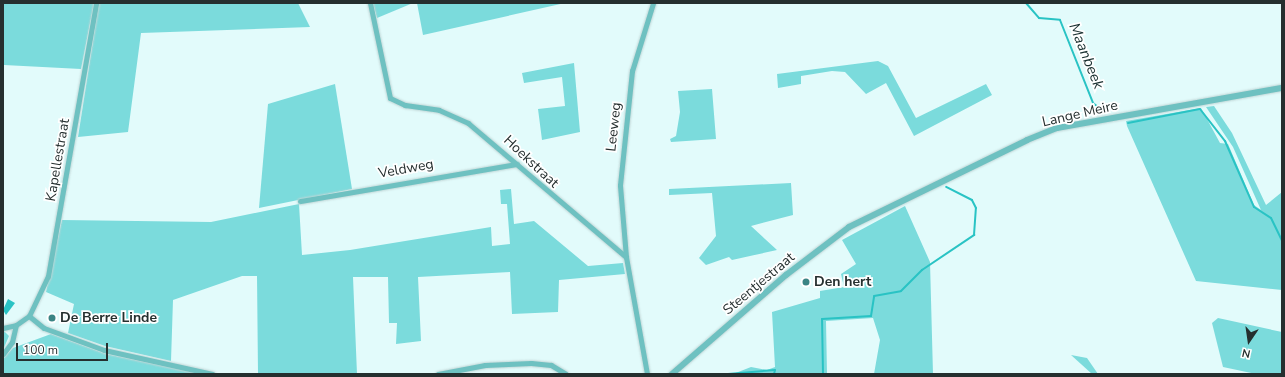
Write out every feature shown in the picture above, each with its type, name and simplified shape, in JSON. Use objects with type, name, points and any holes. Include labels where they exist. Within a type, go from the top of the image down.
[{"type":"street","name":"Kapellestraat","points":[[16,325],[29,316],[41,296],[48,276],[96,3]]},
{"type":"street","name":"Hoekstraat","points":[[370,3],[390,98],[405,105],[439,110],[468,123],[626,257]]},
{"type":"street","name":"Leeweg","points":[[626,257],[620,185],[632,71],[653,3]]},
{"type":"street","name":"Lange Meire","points":[[833,239],[864,220],[1057,128],[1282,88]]},
{"type":"street","name":"Veldweg","points":[[300,201],[517,164]]},
{"type":"street","name":"Steentjestraat","points":[[672,374],[833,239]]},
{"type":"street","points":[[626,257],[647,374]]},
{"type":"street","points":[[29,316],[44,328],[104,350],[212,374]]},
{"type":"street","points":[[3,328],[16,325],[12,342],[3,354]]},
{"type":"street","name":"Steentjestraat","points":[[677,374],[702,348]]},
{"type":"street","points":[[438,374],[485,365],[531,363],[551,365],[566,374]]},
{"type":"shaded area","points":[[3,3],[94,3],[81,69],[4,65],[3,92]]},
{"type":"shaded area","points":[[99,3],[298,3],[310,27],[141,33],[128,132],[78,137]]},
{"type":"shaded area","points":[[373,3],[413,3],[377,18]]},
{"type":"shaded area","points":[[417,3],[565,3],[423,35]]},
{"type":"shaded area","points":[[878,61],[888,66],[916,118],[986,84],[992,95],[914,136],[886,83],[866,94],[845,72],[832,71],[801,76],[801,84],[778,88],[777,74]]},
{"type":"shaded area","points":[[574,63],[580,132],[542,140],[538,109],[565,106],[562,77],[524,83],[522,73]]},
{"type":"shaded area","points":[[335,84],[352,189],[259,208],[268,104]]},
{"type":"shaded area","points":[[712,89],[716,139],[671,142],[670,139],[676,136],[680,112],[678,91]]},
{"type":"shaded area","points":[[1214,106],[1232,133],[1266,205],[1282,192],[1282,290],[1196,281],[1126,121],[1201,108],[1220,143],[1228,144],[1254,205],[1261,210],[1233,147],[1206,107]]},
{"type":"shaded area","points":[[791,183],[793,215],[751,226],[777,250],[732,260],[729,257],[706,265],[699,258],[716,236],[712,193],[669,195],[669,189]]},
{"type":"shaded area","points":[[511,189],[514,224],[534,221],[588,266],[623,263],[625,274],[559,280],[558,312],[512,314],[510,272],[418,277],[421,341],[396,344],[397,323],[389,323],[388,277],[353,277],[357,374],[258,374],[257,276],[242,276],[173,300],[171,361],[105,346],[68,333],[74,304],[46,292],[62,220],[211,222],[299,204],[302,255],[350,250],[491,227],[492,246],[510,244],[507,204],[501,204],[500,190]]},
{"type":"shaded area","points":[[905,206],[930,262],[933,374],[874,374],[880,340],[873,318],[826,321],[827,374],[733,374],[751,367],[767,370],[775,367],[772,312],[820,298],[820,291],[844,287],[841,274],[856,264],[842,240]]},
{"type":"shaded area","points":[[8,299],[15,303],[6,315],[3,310]]},
{"type":"shaded area","points":[[1218,318],[1282,332],[1282,374],[1256,374],[1223,367],[1212,323]]},
{"type":"shaded area","points":[[3,330],[9,336],[3,350]]},
{"type":"shaded area","points":[[51,334],[106,354],[201,374],[3,374],[3,359],[13,348]]},
{"type":"shaded area","points":[[1071,355],[1087,358],[1098,374],[1092,374]]},
{"type":"waterway","name":"Maanbeek","points":[[1026,3],[1039,18],[1060,20],[1093,103],[1104,112]]},
{"type":"waterway","name":"Maanbeek","points":[[1128,123],[1200,109],[1225,141],[1254,207],[1271,218],[1282,241]]},
{"type":"waterway","points":[[823,374],[822,319],[871,316],[874,296],[901,291],[922,270],[974,235],[976,208],[972,200],[946,187]]},
{"type":"waterway","points":[[728,374],[775,370],[774,374]]},
{"type":"place","name":"Den hert","points":[[806,282]]},
{"type":"place","name":"De Berre Linde","points":[[52,318]]}]
